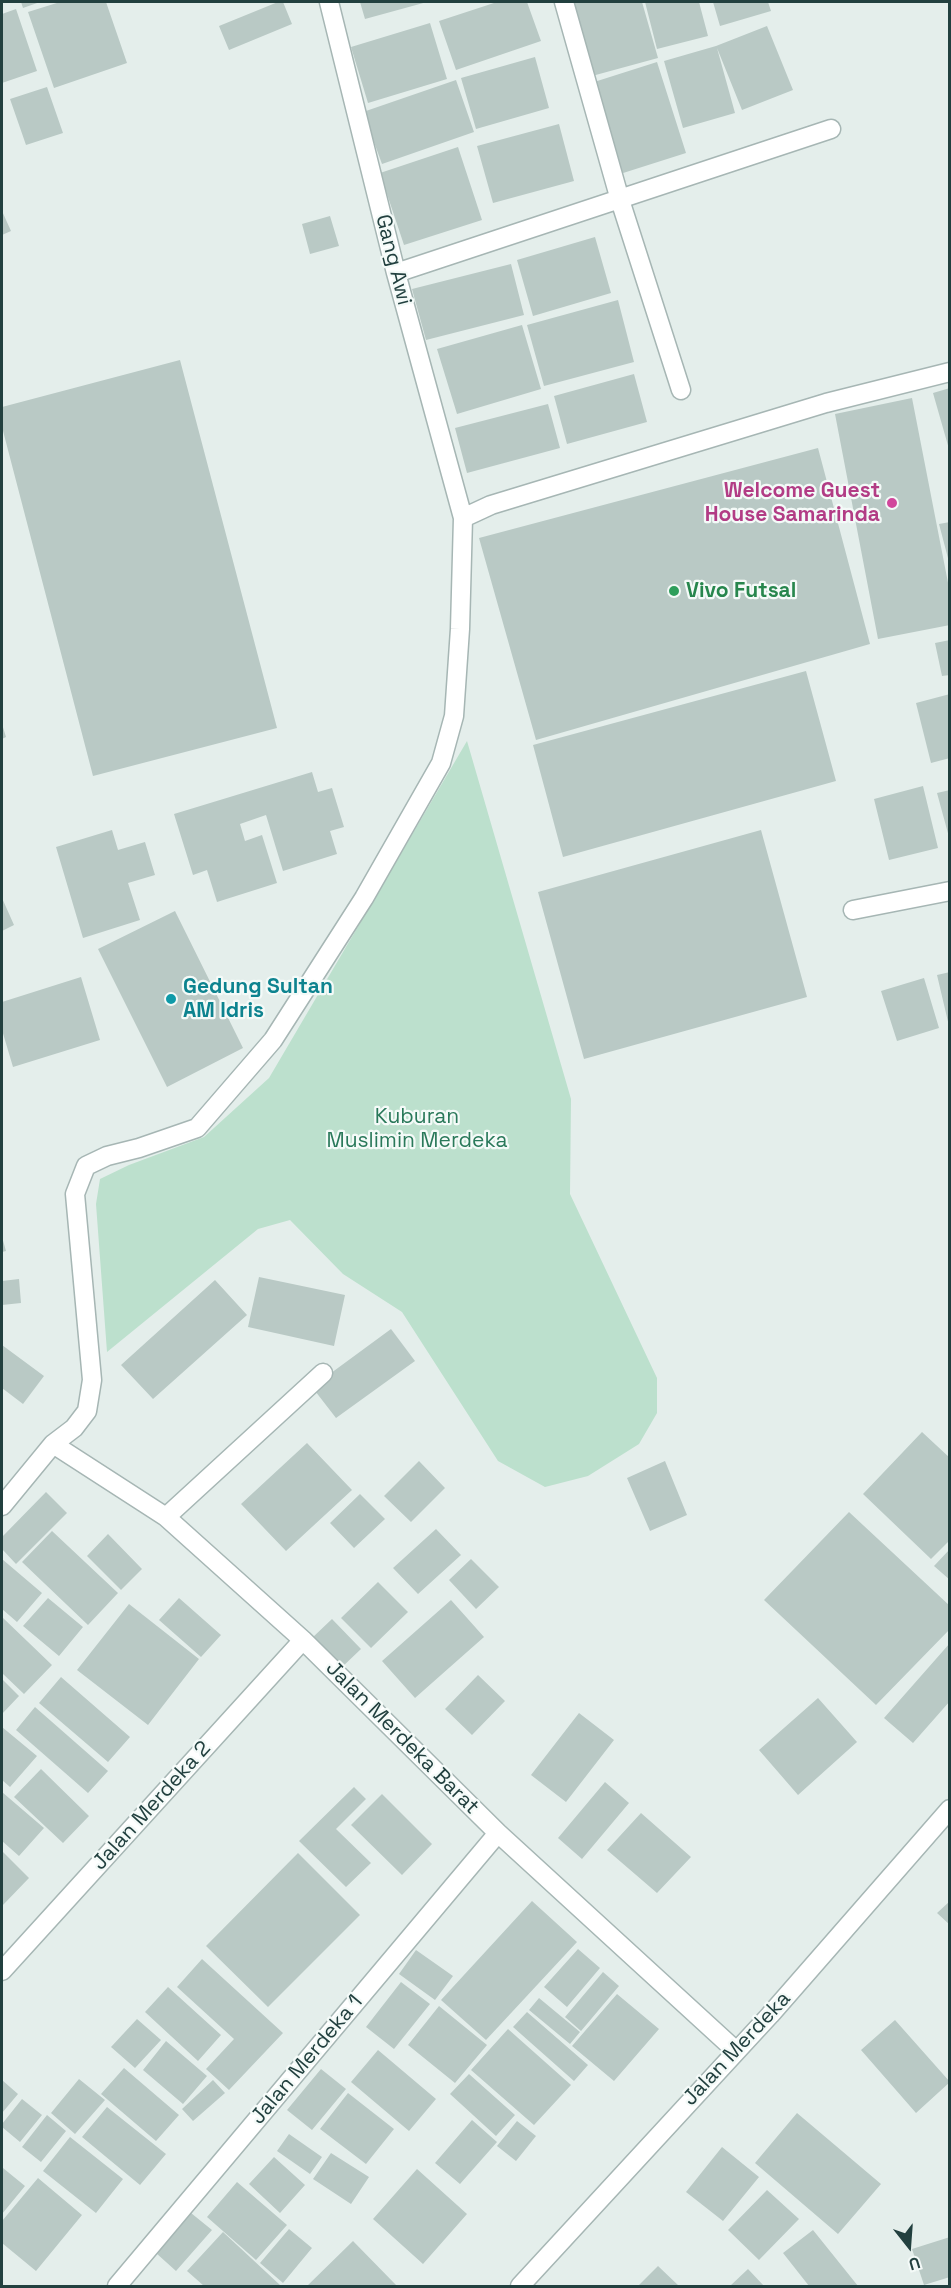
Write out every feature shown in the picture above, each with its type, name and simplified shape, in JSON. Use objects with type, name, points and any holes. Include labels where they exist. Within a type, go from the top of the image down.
[{"type":"street","name":"Gang Awi","points":[[2,1506],[53,1444],[74,1428],[87,1411],[92,1380],[75,1194],[86,1166],[108,1156],[197,1128],[273,1040],[364,898],[441,763],[454,716],[460,629],[463,518],[396,273],[329,2]]},
{"type":"street","points":[[564,2],[620,200],[681,390]]},
{"type":"street","points":[[396,273],[831,129]]},
{"type":"street","points":[[463,518],[491,505],[826,403],[950,372]]},
{"type":"street","points":[[853,910],[950,891]]},
{"type":"street","points":[[166,1517],[323,1373]]},
{"type":"street","name":"Jalan Merdeka Barat","points":[[53,1444],[166,1517],[303,1640],[498,1833],[735,2050]]},
{"type":"street","name":"Jalan Merdeka 2","points":[[2,1971],[303,1640]]},
{"type":"street","name":"Jalan Merdeka","points":[[520,2286],[735,2050],[770,2015],[950,1809]]},
{"type":"street","name":"Jalan Merdeka 1","points":[[117,2286],[498,1833]]},
{"type":"green space","name":"Kuburan Muslimin Merdeka","points":[[467,741],[571,1099],[570,1194],[657,1378],[657,1413],[639,1444],[588,1476],[545,1487],[498,1461],[402,1312],[343,1274],[290,1220],[258,1229],[107,1352],[96,1204],[100,1179],[129,1165],[204,1137],[269,1078]]},
{"type":"building","points":[[21,2],[40,2],[23,8]]},
{"type":"building","points":[[60,2],[106,2],[127,63],[54,88],[28,12]]},
{"type":"building","points":[[283,2],[292,24],[229,50],[219,26]]},
{"type":"building","points":[[360,2],[427,2],[365,19]]},
{"type":"building","points":[[497,2],[527,2],[541,41],[456,70],[439,21]]},
{"type":"building","points":[[572,2],[642,2],[658,58],[592,76]]},
{"type":"building","points":[[645,2],[699,2],[708,36],[657,49]]},
{"type":"building","points":[[713,2],[768,2],[771,11],[720,26]]},
{"type":"building","points":[[16,9],[37,71],[2,83],[2,14]]},
{"type":"building","points":[[430,23],[447,79],[368,103],[351,47]]},
{"type":"building","points":[[767,26],[793,90],[742,110],[717,48],[735,113],[683,128],[664,61],[716,46]]},
{"type":"building","points":[[535,57],[549,108],[476,129],[461,78]]},
{"type":"building","points":[[657,62],[686,153],[620,174],[591,83]]},
{"type":"building","points":[[456,80],[474,132],[382,164],[363,112]]},
{"type":"building","points":[[47,87],[63,133],[26,145],[10,99]]},
{"type":"building","points":[[559,124],[574,181],[493,203],[477,146]]},
{"type":"building","points":[[458,147],[482,220],[404,245],[380,173]]},
{"type":"building","points":[[2,211],[11,231],[2,235]]},
{"type":"building","points":[[330,216],[339,246],[310,254],[302,224]]},
{"type":"building","points":[[595,237],[611,293],[533,316],[517,260]]},
{"type":"building","points":[[511,264],[524,315],[426,340],[412,289]]},
{"type":"building","points":[[618,300],[634,362],[544,386],[527,325]]},
{"type":"building","points":[[522,325],[541,389],[457,414],[437,349]]},
{"type":"building","points":[[180,360],[277,728],[93,776],[2,427],[2,407]]},
{"type":"building","points":[[634,374],[647,422],[567,444],[554,396]]},
{"type":"building","points":[[950,388],[950,449],[949,449],[933,393]]},
{"type":"building","name":"Welcome Guest House Samarinda","points":[[912,398],[950,593],[950,625],[878,639],[835,414]]},
{"type":"building","points":[[548,404],[560,448],[467,473],[455,428]]},
{"type":"building","name":"Vivo Futsal","points":[[818,448],[870,644],[536,740],[479,538]]},
{"type":"building","points":[[950,522],[950,562],[949,562],[939,524]]},
{"type":"building","points":[[950,640],[950,675],[942,676],[935,643]]},
{"type":"building","points":[[806,671],[836,781],[563,857],[533,745]]},
{"type":"building","points":[[950,694],[950,758],[931,763],[916,703]]},
{"type":"building","points":[[2,724],[6,737],[2,739]]},
{"type":"building","points":[[312,772],[318,792],[332,788],[344,827],[330,831],[337,854],[283,871],[266,815],[240,824],[245,841],[262,835],[277,883],[217,902],[207,870],[193,875],[174,814]]},
{"type":"building","points":[[923,786],[938,848],[889,860],[874,799]]},
{"type":"building","points":[[950,790],[950,837],[949,837],[937,793]]},
{"type":"building","points":[[112,830],[118,850],[145,842],[155,875],[128,883],[140,920],[83,938],[56,847]]},
{"type":"building","points":[[761,830],[807,997],[584,1059],[538,892]]},
{"type":"building","points":[[2,898],[14,925],[2,931]]},
{"type":"building","name":"Gedung Sultan AM Idris","points":[[175,911],[243,1048],[167,1087],[98,949]]},
{"type":"building","points":[[950,972],[950,1026],[949,1026],[937,975]]},
{"type":"building","points":[[81,977],[100,1040],[13,1067],[2,1030],[2,1002]]},
{"type":"building","points":[[924,978],[939,1028],[897,1041],[881,991]]},
{"type":"building","points":[[2,1237],[6,1251],[2,1252]]},
{"type":"building","points":[[259,1277],[345,1295],[334,1346],[248,1327]]},
{"type":"building","points":[[19,1279],[21,1303],[2,1305],[2,1281]]},
{"type":"building","points":[[215,1280],[247,1315],[153,1399],[121,1365]]},
{"type":"building","points":[[391,1329],[415,1361],[336,1418],[312,1387]]},
{"type":"building","points":[[2,1345],[44,1376],[23,1404],[2,1388]]},
{"type":"building","points":[[922,1432],[950,1458],[950,1540],[931,1559],[863,1494]]},
{"type":"building","points":[[307,1443],[352,1490],[286,1551],[241,1504]]},
{"type":"building","points":[[419,1461],[445,1488],[411,1522],[384,1496]]},
{"type":"building","points":[[665,1461],[687,1515],[650,1531],[627,1478]]},
{"type":"building","points":[[46,1492],[67,1513],[16,1564],[2,1549],[2,1537]]},
{"type":"building","points":[[360,1494],[385,1519],[354,1548],[330,1523]]},
{"type":"building","points":[[849,1512],[950,1606],[950,1629],[876,1705],[764,1600]]},
{"type":"building","points":[[436,1529],[461,1555],[418,1594],[393,1568]]},
{"type":"building","points":[[52,1531],[118,1593],[88,1625],[22,1562]]},
{"type":"building","points":[[108,1534],[142,1569],[121,1590],[87,1556]]},
{"type":"building","points":[[950,1549],[950,1580],[934,1566]]},
{"type":"building","points":[[2,1559],[42,1593],[17,1622],[2,1609]]},
{"type":"building","points":[[471,1559],[499,1587],[476,1609],[449,1580]]},
{"type":"building","points":[[378,1582],[408,1612],[371,1648],[341,1618]]},
{"type":"building","points":[[48,1598],[83,1627],[59,1656],[23,1626]]},
{"type":"building","points":[[179,1598],[221,1635],[201,1657],[159,1620]]},
{"type":"building","points":[[451,1600],[484,1637],[415,1698],[382,1661]]},
{"type":"building","points":[[129,1604],[199,1659],[148,1725],[77,1670]]},
{"type":"building","points":[[2,1617],[52,1665],[24,1694],[2,1673]]},
{"type":"building","points":[[332,1619],[361,1649],[340,1669],[312,1638]]},
{"type":"building","points":[[950,1643],[950,1701],[913,1743],[884,1718]]},
{"type":"building","points":[[478,1675],[505,1701],[472,1735],[445,1709]]},
{"type":"building","points":[[61,1677],[130,1737],[108,1762],[39,1703]]},
{"type":"building","points":[[2,1679],[19,1696],[2,1714]]},
{"type":"building","points":[[818,1698],[857,1742],[798,1795],[759,1750]]},
{"type":"building","points":[[35,1707],[108,1771],[88,1793],[16,1730]]},
{"type":"building","points":[[579,1713],[614,1740],[566,1802],[531,1775]]},
{"type":"building","points":[[2,1727],[37,1756],[10,1787],[2,1780]]},
{"type":"building","points":[[41,1769],[89,1816],[63,1843],[14,1797]]},
{"type":"building","points":[[605,1782],[629,1803],[582,1859],[558,1838]]},
{"type":"building","points":[[354,1787],[366,1799],[336,1829],[371,1863],[346,1887],[299,1841]]},
{"type":"building","points":[[2,1792],[44,1828],[19,1856],[2,1841]]},
{"type":"building","points":[[382,1794],[432,1844],[402,1875],[351,1825]]},
{"type":"building","points":[[641,1813],[691,1857],[657,1893],[607,1850]]},
{"type":"building","points":[[2,1851],[29,1878],[2,1906]]},
{"type":"building","points":[[298,1853],[360,1915],[268,2007],[206,1946]]},
{"type":"building","points":[[532,1901],[577,1942],[486,2040],[441,2000]]},
{"type":"building","points":[[950,1901],[950,1925],[937,1913]]},
{"type":"building","points":[[578,1949],[600,1968],[567,2007],[544,1987]]},
{"type":"building","points":[[416,1950],[453,1976],[435,2000],[399,1974]]},
{"type":"building","points":[[202,1959],[283,2033],[229,2090],[206,2069],[234,2039],[177,1987]]},
{"type":"building","points":[[603,1972],[619,1986],[581,2031],[565,2017]]},
{"type":"building","points":[[401,1982],[430,2004],[394,2049],[366,2027]]},
{"type":"building","points":[[168,1987],[221,2035],[198,2061],[145,2012]]},
{"type":"building","points":[[617,1994],[659,2029],[614,2081],[572,2046]]},
{"type":"building","points":[[539,1998],[580,2032],[570,2044],[529,2010]]},
{"type":"building","points":[[439,2006],[487,2045],[455,2083],[408,2045]]},
{"type":"building","points":[[527,2012],[588,2065],[574,2081],[513,2027]]},
{"type":"building","points":[[137,2019],[161,2040],[135,2068],[111,2047]]},
{"type":"building","points":[[895,2020],[950,2082],[916,2113],[861,2050]]},
{"type":"building","points":[[508,2029],[571,2085],[534,2125],[471,2070]]},
{"type":"building","points":[[166,2041],[207,2076],[183,2104],[143,2070]]},
{"type":"building","points":[[378,2050],[436,2099],[409,2131],[351,2082]]},
{"type":"building","points":[[124,2068],[179,2115],[156,2141],[101,2094]]},
{"type":"building","points":[[321,2069],[346,2089],[312,2130],[287,2110]]},
{"type":"building","points":[[469,2074],[515,2115],[496,2136],[450,2094]]},
{"type":"building","points":[[79,2079],[105,2100],[75,2134],[51,2113]]},
{"type":"building","points":[[2,2080],[18,2094],[2,2113]]},
{"type":"building","points":[[213,2080],[225,2093],[193,2121],[182,2109]]},
{"type":"building","points":[[348,2093],[394,2129],[366,2164],[320,2129]]},
{"type":"building","points":[[22,2099],[42,2115],[20,2142],[2,2127],[2,2124]]},
{"type":"building","points":[[107,2107],[166,2154],[140,2185],[82,2137]]},
{"type":"building","points":[[797,2113],[881,2184],[838,2234],[755,2163]]},
{"type":"building","points":[[47,2115],[66,2131],[41,2162],[22,2147]]},
{"type":"building","points":[[472,2120],[497,2142],[460,2184],[435,2163]]},
{"type":"building","points":[[517,2121],[536,2136],[516,2161],[497,2146]]},
{"type":"building","points":[[289,2134],[322,2157],[310,2174],[277,2151]]},
{"type":"building","points":[[70,2137],[123,2179],[96,2213],[43,2171]]},
{"type":"building","points":[[722,2147],[759,2177],[723,2221],[686,2192]]},
{"type":"building","points":[[331,2153],[369,2177],[351,2204],[313,2179]]},
{"type":"building","points":[[274,2157],[305,2185],[280,2213],[249,2184]]},
{"type":"building","points":[[3,2168],[25,2186],[2,2214],[2,2171]]},
{"type":"building","points":[[417,2169],[467,2214],[423,2264],[373,2219]]},
{"type":"building","points":[[38,2178],[82,2215],[36,2271],[2,2243],[2,2221]]},
{"type":"building","points":[[237,2182],[287,2225],[256,2260],[207,2217]]},
{"type":"building","points":[[767,2190],[799,2219],[759,2260],[728,2230]]},
{"type":"building","points":[[191,2213],[212,2230],[176,2271],[156,2253]]},
{"type":"building","points":[[289,2229],[312,2248],[283,2283],[260,2263]]},
{"type":"building","points":[[813,2230],[858,2286],[809,2286],[783,2253]]},
{"type":"building","points":[[223,2232],[280,2285],[204,2286],[187,2271]]},
{"type":"building","points":[[950,2237],[950,2277],[924,2285],[912,2249]]},
{"type":"building","points":[[353,2241],[397,2286],[307,2286]]},
{"type":"building","points":[[658,2266],[679,2286],[638,2286]]},
{"type":"building","points":[[748,2269],[764,2286],[730,2286]]},
{"type":"place","name":"Welcome Guest House Samarinda","points":[[892,503]]},
{"type":"place","name":"Vivo Futsal","points":[[674,591]]},
{"type":"place","name":"Gedung Sultan AM Idris","points":[[171,999]]}]
